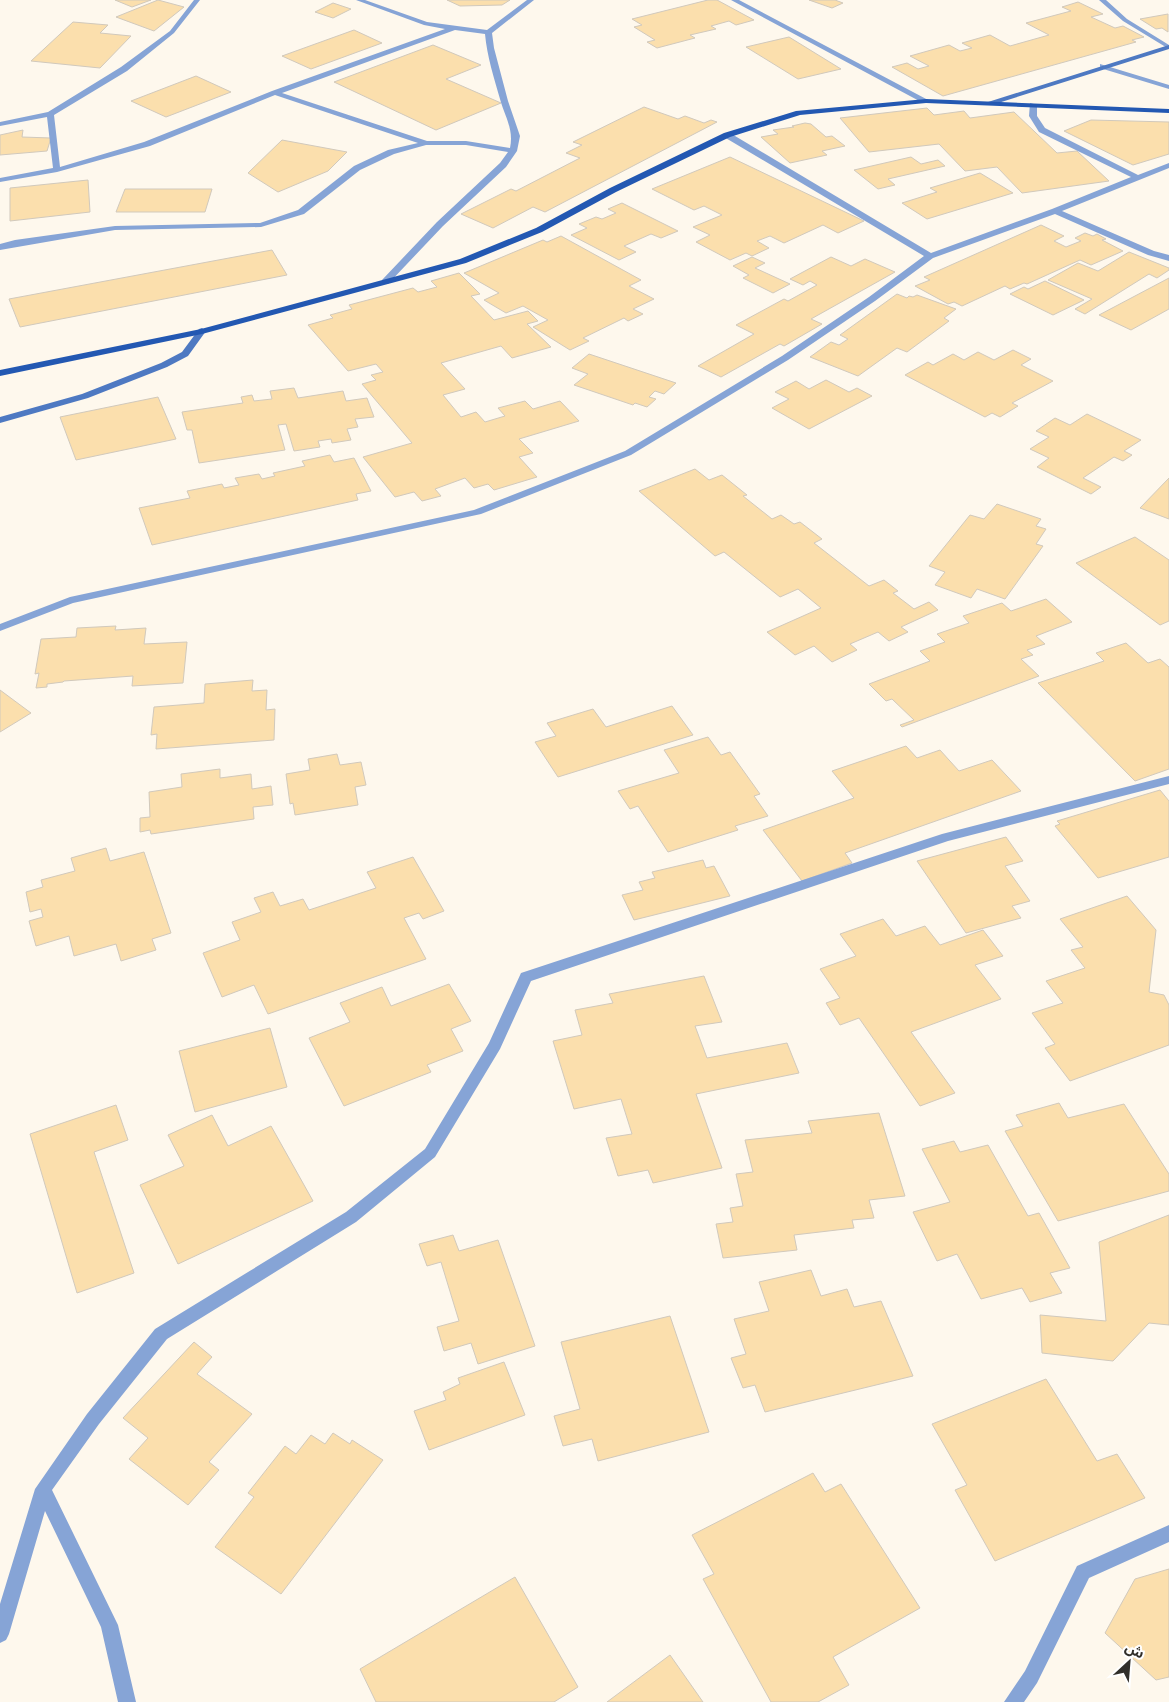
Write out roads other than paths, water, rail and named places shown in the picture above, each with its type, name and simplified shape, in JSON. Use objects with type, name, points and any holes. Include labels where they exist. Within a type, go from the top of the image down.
[{"type":"main road","points":[[0,374],[202,331],[463,261],[539,230],[613,190],[727,135],[799,113],[926,101],[992,102],[1169,111]]},
{"type":"street","points":[[0,124],[50,114],[124,69],[172,32],[197,0]]},
{"type":"street","points":[[359,0],[426,24],[488,32],[531,0]]},
{"type":"street","points":[[734,0],[926,101]]},
{"type":"street","points":[[1102,0],[1126,20],[1168,47]]},
{"type":"street","points":[[0,180],[57,170],[147,144],[275,93],[453,28]]},
{"type":"street","points":[[385,282],[440,224],[502,165],[514,151],[516,136],[504,102],[490,48],[488,32]]},
{"type":"street","points":[[992,102],[1168,47]]},
{"type":"street","points":[[1104,66],[1169,87]]},
{"type":"street","points":[[275,93],[426,143]]},
{"type":"street","points":[[1033,105],[1033,116],[1042,130],[1137,178]]},
{"type":"street","points":[[50,114],[57,170]]},
{"type":"street","points":[[727,135],[930,256]]},
{"type":"street","points":[[0,247],[15,243],[115,228],[261,225],[301,212],[357,168],[391,152],[426,143],[466,143],[514,151]]},
{"type":"street","points":[[0,628],[70,600],[477,512],[628,453],[785,358],[872,299],[930,256],[1055,212],[1169,165]]},
{"type":"street","points":[[1055,212],[1151,254],[1169,258]]},
{"type":"street","points":[[0,420],[85,396],[164,366],[185,354],[202,331]]},
{"type":"street","points":[[0,1634],[43,1489],[93,1419],[161,1334],[351,1217],[430,1153],[495,1045],[526,977],[946,837],[1169,780]]},
{"type":"street","points":[[43,1489],[109,1625],[127,1702]]},
{"type":"street","points":[[1013,1702],[1031,1677],[1083,1572],[1169,1533]]}]
